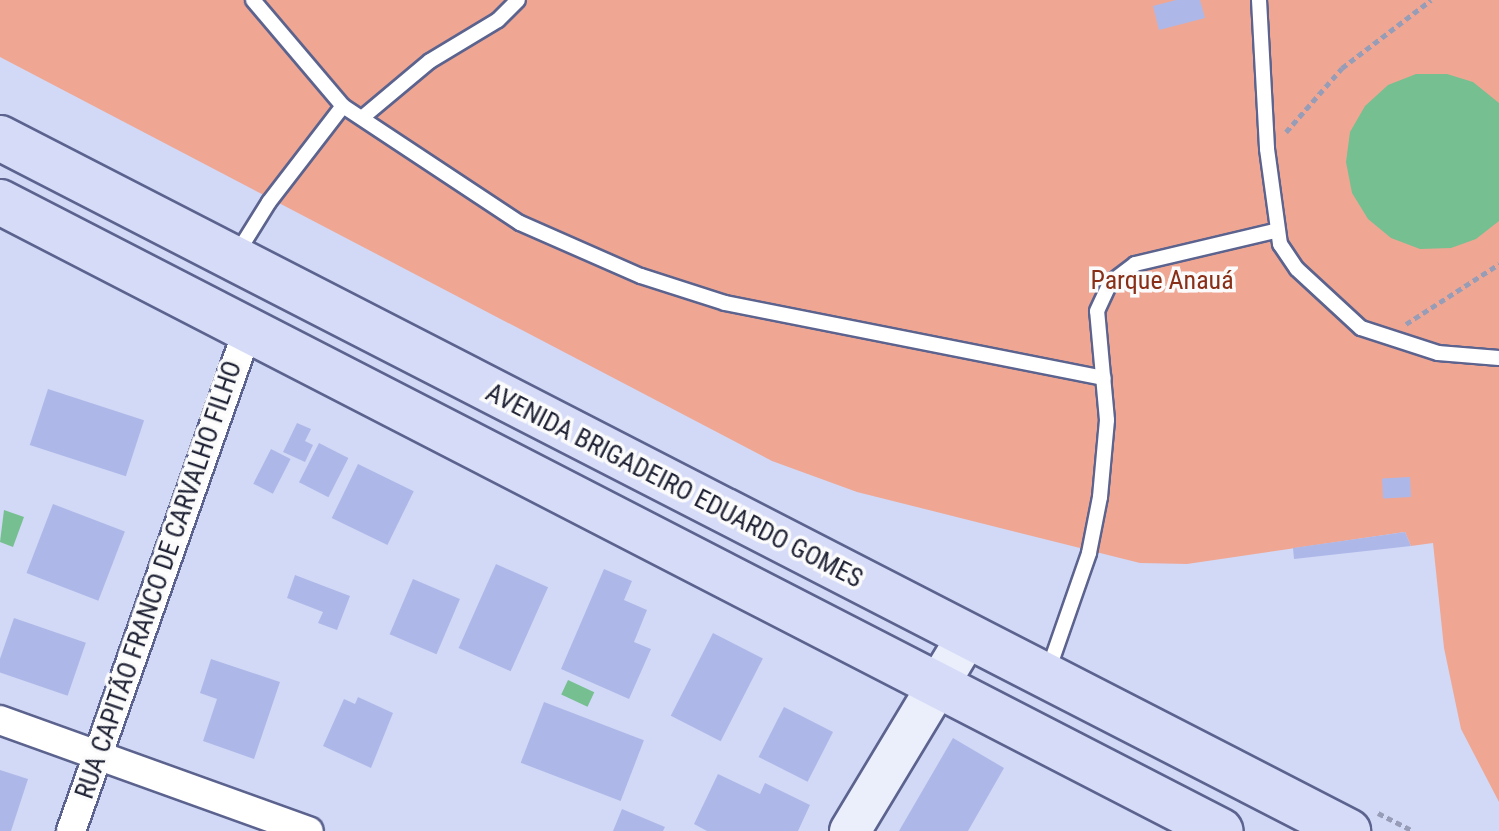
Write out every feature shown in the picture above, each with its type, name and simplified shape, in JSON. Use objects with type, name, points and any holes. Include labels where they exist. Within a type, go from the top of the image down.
[{"type":"main road","name":"AVENIDA BRIGADEIRO EDUARDO GOMES","points":[[0,138],[1348,831]]},
{"type":"main road","name":"AVENIDA BRIGADEIRO EDUARDO GOMES","points":[[0,202],[1221,831]]},
{"type":"street","name":"RUA CAPITÃO FRANCO DE CARVALHO FILHO","points":[[71,831],[248,329]]},
{"type":"street","points":[[850,831],[967,637]]},
{"type":"street","points":[[0,720],[309,831]]},
{"type":"lane","points":[[253,0],[343,106],[520,223],[641,276],[725,303],[1104,378]]},
{"type":"lane","points":[[363,117],[430,61],[498,20],[518,0]]},
{"type":"lane","points":[[1259,0],[1275,231],[1297,269],[1333,306],[1385,338],[1438,353],[1499,358]]},
{"type":"lane","points":[[234,259],[269,202],[343,106]]},
{"type":"lane","points":[[1046,676],[1095,525],[1107,420],[1097,311],[1110,283],[1135,264],[1275,231]]},
{"type":"path","points":[[1267,149],[1342,68],[1431,0]]},
{"type":"path","points":[[1385,338],[1499,264]]},
{"type":"green space","name":"Parque Anauá","points":[[0,0],[1499,0],[1499,802],[1461,729],[1444,648],[1433,543],[1411,546],[1405,532],[1187,564],[1140,563],[857,492],[772,461],[0,57]]},
{"type":"shaded area","points":[[1416,74],[1447,74],[1473,82],[1499,103],[1499,221],[1476,239],[1451,248],[1420,249],[1391,238],[1368,219],[1352,193],[1346,162],[1350,132],[1365,106],[1388,85]]},
{"type":"shaded area","points":[[4,510],[24,517],[13,547],[0,542]]},
{"type":"shaded area","points":[[568,680],[594,692],[588,707],[561,695]]},
{"type":"building","points":[[1176,0],[1200,0],[1205,18],[1159,30],[1153,6]]},
{"type":"building","points":[[48,389],[144,420],[126,476],[30,445]]},
{"type":"building","points":[[297,423],[311,429],[305,441],[313,445],[305,462],[283,452]]},
{"type":"building","points":[[319,443],[348,458],[328,497],[299,482]]},
{"type":"building","points":[[271,449],[291,459],[273,494],[253,484]]},
{"type":"building","points":[[358,464],[414,491],[387,545],[332,518]]},
{"type":"building","points":[[1410,477],[1411,497],[1383,498],[1382,478]]},
{"type":"building","points":[[53,504],[125,532],[98,601],[26,573]]},
{"type":"building","points":[[1405,532],[1411,546],[1294,559],[1293,548]]},
{"type":"building","points":[[496,564],[548,587],[511,671],[459,648]]},
{"type":"building","points":[[604,569],[632,581],[624,600],[647,610],[634,642],[651,649],[629,699],[561,669]]},
{"type":"building","points":[[295,575],[350,596],[337,630],[318,623],[323,612],[287,598]]},
{"type":"building","points":[[413,579],[460,599],[437,654],[390,634]]},
{"type":"building","points":[[14,618],[86,643],[68,696],[0,672],[0,659]]},
{"type":"building","points":[[713,633],[763,658],[721,741],[671,716]]},
{"type":"building","points":[[211,659],[280,682],[254,759],[203,741],[217,699],[200,693]]},
{"type":"building","points":[[358,697],[393,713],[371,768],[323,746],[344,699],[355,704]]},
{"type":"building","points":[[544,702],[644,740],[621,801],[521,763]]},
{"type":"building","points":[[784,707],[833,732],[808,782],[759,757]]},
{"type":"building","points":[[953,738],[1004,768],[968,831],[899,831]]},
{"type":"building","points":[[0,770],[28,779],[11,831],[0,831]]},
{"type":"building","points":[[718,774],[760,794],[765,783],[810,805],[798,831],[707,831],[694,824]]},
{"type":"building","points":[[622,809],[665,827],[663,831],[613,831]]}]
